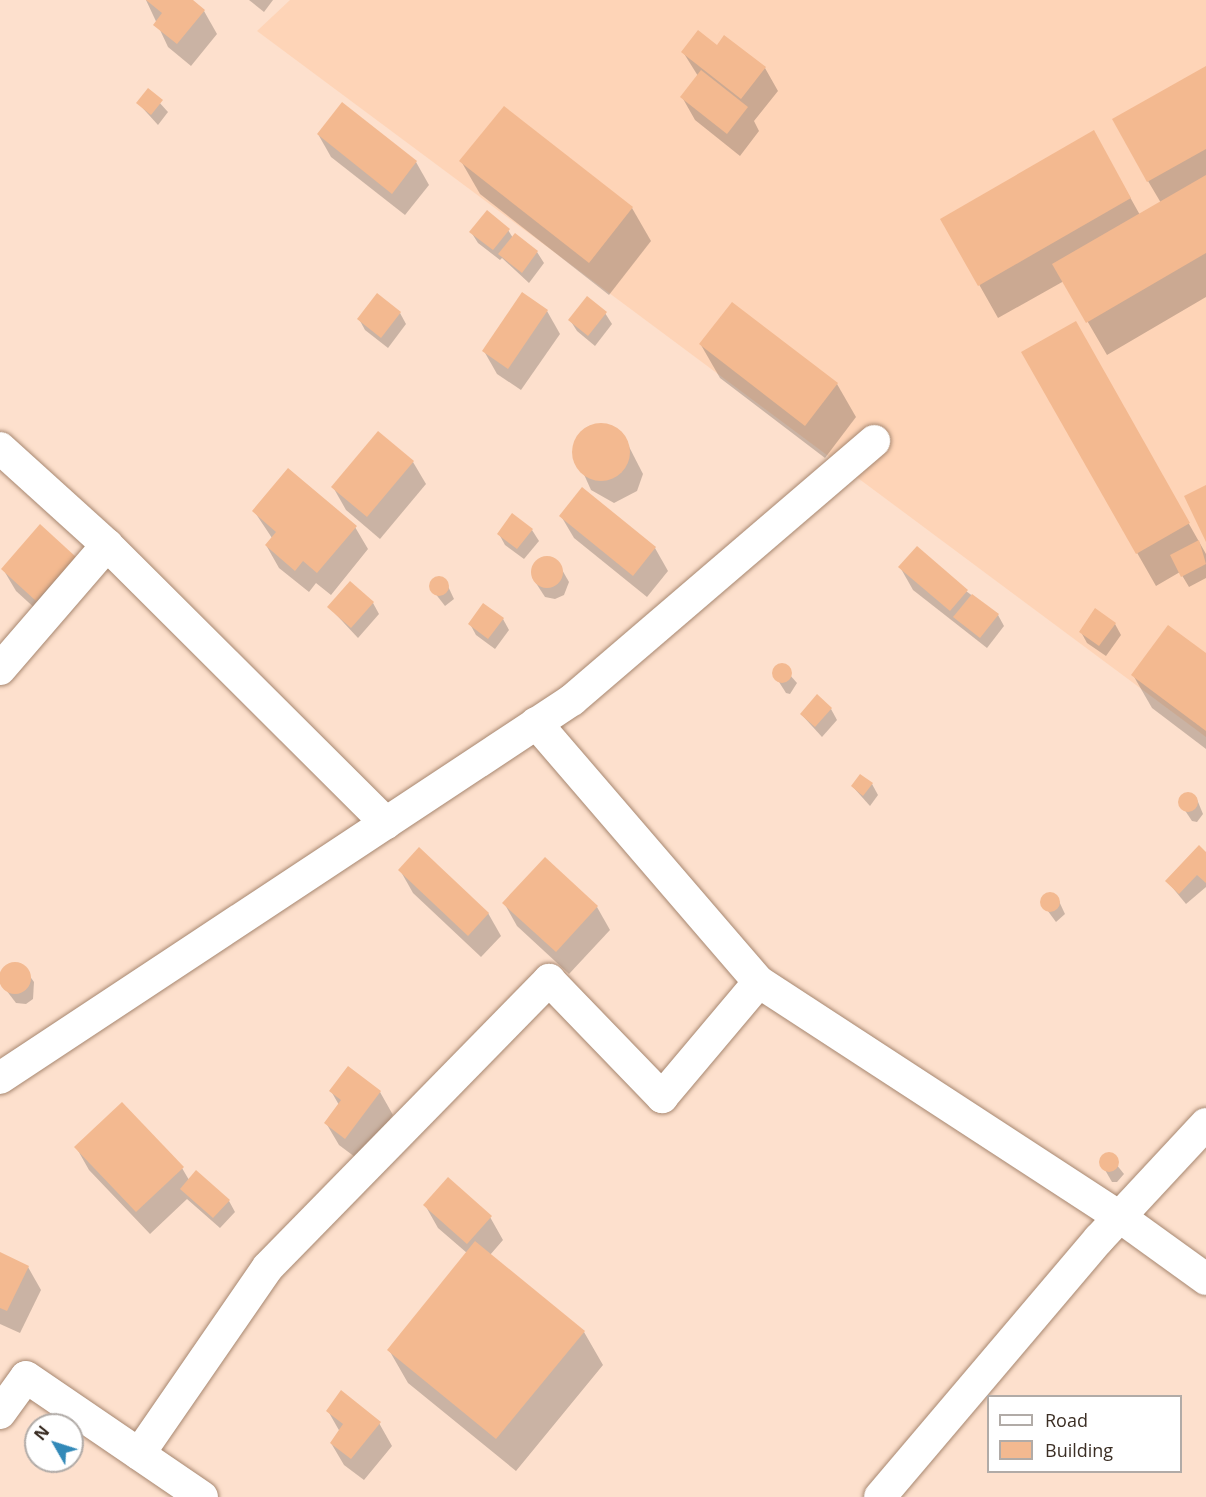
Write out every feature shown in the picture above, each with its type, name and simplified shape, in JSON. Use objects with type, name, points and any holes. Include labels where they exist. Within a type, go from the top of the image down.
[{"type":"street","points":[[0,1078],[572,699],[873,441]]},
{"type":"street","points":[[0,448],[107,545],[386,823]]},
{"type":"street","points":[[0,669],[107,545]]},
{"type":"street","points":[[536,723],[759,982],[1120,1217],[1206,1279]]},
{"type":"street","points":[[139,1454],[268,1267],[549,980],[662,1097],[759,982]]},
{"type":"street","points":[[880,1497],[1120,1217],[1206,1124]]},
{"type":"street","points":[[0,1413],[26,1377],[202,1497]]},
{"type":"shaded area","points":[[290,0],[1206,0],[1206,737],[257,31]]},
{"type":"building","points":[[146,0],[193,0],[205,10],[177,44],[153,25],[162,13]]},
{"type":"building","points":[[698,30],[717,45],[724,35],[766,67],[741,99],[681,52]]},
{"type":"building","points":[[1206,66],[1206,149],[1147,182],[1112,119]]},
{"type":"building","points":[[701,70],[748,107],[727,134],[680,97]]},
{"type":"building","points":[[148,88],[163,100],[151,115],[136,103]]},
{"type":"building","points":[[342,102],[417,161],[392,194],[317,134]]},
{"type":"building","points":[[504,106],[633,207],[589,263],[459,161]]},
{"type":"building","points":[[1094,130],[1131,198],[978,286],[940,219]]},
{"type":"building","points":[[1206,175],[1206,253],[1086,323],[1052,264]]},
{"type":"building","points":[[487,210],[510,229],[493,250],[469,232]]},
{"type":"building","points":[[515,233],[538,251],[522,273],[498,254]]},
{"type":"building","points":[[522,292],[548,310],[508,369],[482,351]]},
{"type":"building","points":[[377,293],[401,312],[381,338],[357,319]]},
{"type":"building","points":[[587,296],[607,312],[588,336],[568,320]]},
{"type":"building","points":[[732,302],[838,383],[805,426],[699,344]]},
{"type":"building","points":[[1076,321],[1190,523],[1136,554],[1021,352]]},
{"type":"building","points":[[595,423],[607,423],[622,431],[630,446],[630,458],[622,473],[607,481],[595,481],[580,473],[572,458],[572,446],[580,431]]},
{"type":"building","points":[[378,431],[414,461],[367,517],[331,487]]},
{"type":"building","points":[[288,468],[357,526],[317,573],[303,561],[295,571],[265,545],[276,532],[252,511]]},
{"type":"building","points":[[1206,485],[1206,542],[1184,496]]},
{"type":"building","points":[[582,487],[656,547],[633,576],[559,516]]},
{"type":"building","points":[[512,513],[533,529],[517,549],[497,534]]},
{"type":"building","points":[[40,524],[76,557],[36,601],[1,569]]},
{"type":"building","points":[[1199,540],[1206,564],[1181,577],[1170,555]]},
{"type":"building","points":[[917,546],[968,590],[950,611],[898,567]]},
{"type":"building","points":[[547,556],[559,560],[563,572],[559,584],[547,588],[535,584],[531,572],[535,560]]},
{"type":"building","points":[[439,576],[446,579],[449,586],[446,593],[439,596],[432,593],[429,586],[432,579]]},
{"type":"building","points":[[350,581],[374,602],[351,628],[327,607]]},
{"type":"building","points":[[972,594],[999,614],[980,638],[953,617]]},
{"type":"building","points":[[483,603],[504,618],[488,639],[468,624]]},
{"type":"building","points":[[1095,608],[1116,623],[1099,646],[1079,632]]},
{"type":"building","points":[[1168,625],[1206,653],[1206,731],[1131,675]]},
{"type":"building","points":[[782,663],[789,666],[792,673],[789,680],[782,683],[775,680],[772,673],[775,666]]},
{"type":"building","points":[[817,694],[832,708],[815,727],[800,714]]},
{"type":"building","points":[[860,774],[873,783],[863,796],[851,786]]},
{"type":"building","points":[[1188,792],[1195,795],[1198,802],[1195,809],[1188,812],[1181,809],[1178,802],[1181,795]]},
{"type":"building","points":[[1199,845],[1206,852],[1206,883],[1197,875],[1179,894],[1165,881]]},
{"type":"building","points":[[419,847],[489,913],[468,936],[398,870]]},
{"type":"building","points":[[545,857],[598,906],[556,952],[502,903]]},
{"type":"building","points":[[1050,892],[1057,895],[1060,902],[1057,909],[1050,912],[1043,909],[1040,902],[1043,895]]},
{"type":"building","points":[[15,962],[26,967],[31,978],[26,989],[15,994],[4,989],[-1,978],[4,967]]},
{"type":"building","points":[[348,1066],[381,1091],[345,1139],[324,1123],[341,1100],[329,1091]]},
{"type":"building","points":[[122,1102],[184,1167],[136,1212],[74,1147]]},
{"type":"building","points":[[1109,1152],[1116,1155],[1119,1162],[1116,1169],[1109,1172],[1102,1169],[1099,1162],[1102,1155]]},
{"type":"building","points":[[196,1170],[230,1200],[213,1218],[180,1189]]},
{"type":"building","points":[[448,1177],[492,1216],[467,1244],[423,1205]]},
{"type":"building","points":[[475,1241],[585,1331],[496,1439],[387,1350]]},
{"type":"building","points":[[0,1252],[29,1266],[7,1311],[0,1308]]},
{"type":"building","points":[[341,1390],[381,1422],[351,1459],[330,1443],[343,1424],[326,1411]]}]
